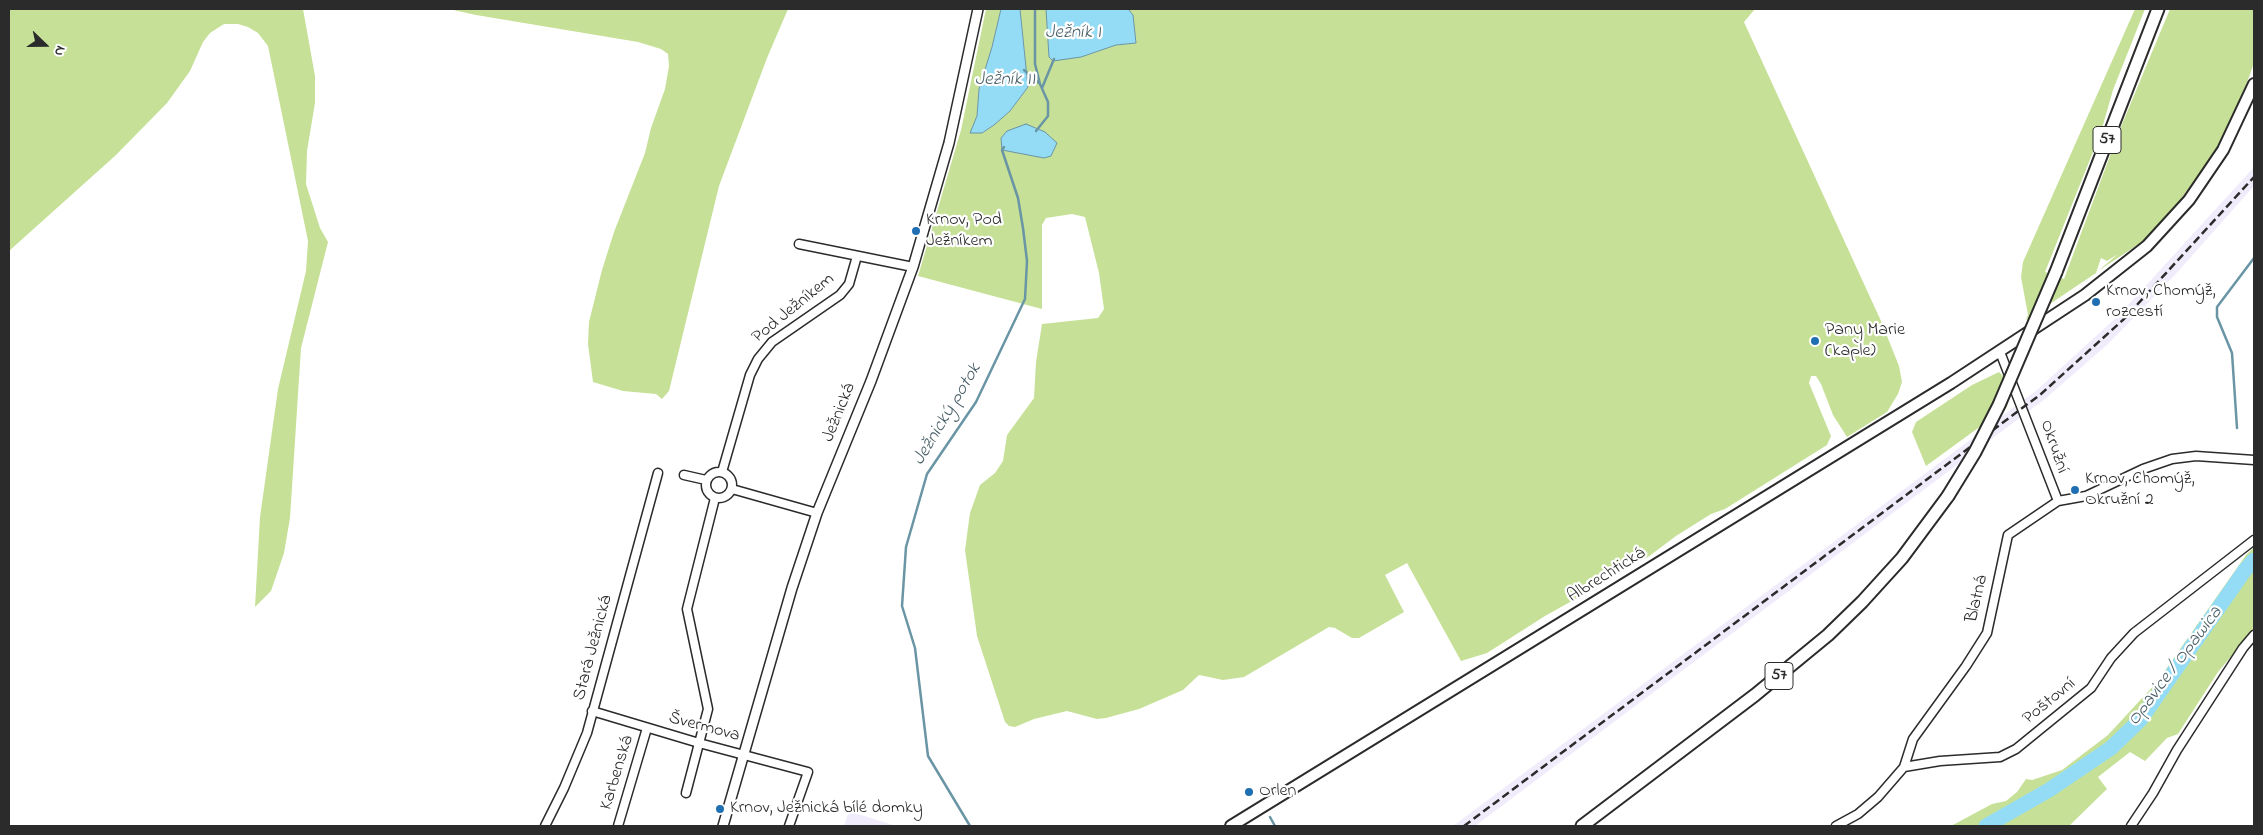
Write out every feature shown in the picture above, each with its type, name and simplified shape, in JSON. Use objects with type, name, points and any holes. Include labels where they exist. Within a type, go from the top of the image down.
[{"type":"main road","name":"57","points":[[1582,826],[1755,695],[1828,635],[1889,573],[1948,496],[1975,452],[2000,405],[2056,272],[2158,10]]},
{"type":"main road","name":"Albrechtická","points":[[1231,826],[2000,352],[2114,275],[2161,232],[2189,200],[2214,164],[2239,120],[2254,84]]},
{"type":"street","name":"Ježnická","points":[[723,826],[792,588],[817,513],[871,381],[913,267],[949,143],[978,9]]},
{"type":"street","name":"Pod Ježníkem","points":[[799,244],[913,267]]},
{"type":"street","name":"Pod Ježníkem","points":[[722,472],[750,375],[758,359],[772,342],[840,295],[849,284],[857,256]]},
{"type":"street","name":"Okružní","points":[[2000,352],[2058,501],[2086,496],[2143,469],[2172,459],[2196,456],[2254,460]]},
{"type":"street","points":[[716,472],[722,472],[728,475],[732,482],[732,489],[728,495],[722,498],[715,498],[708,494],[705,488],[706,480],[716,472]]},
{"type":"street","name":"Stará Ježnická","points":[[545,826],[580,751],[658,473]]},
{"type":"street","points":[[684,475],[706,480]]},
{"type":"street","points":[[732,489],[817,513]]},
{"type":"street","points":[[686,793],[708,709],[687,609],[715,498]]},
{"type":"street","name":"Blatná","points":[[1904,766],[1913,739],[1966,666],[1987,633],[2008,535],[2058,501]]},
{"type":"street","name":"Poštovní","points":[[1904,766],[1940,761],[2000,757],[2016,749],[2091,688],[2111,658],[2134,633],[2254,540]]},
{"type":"street","points":[[2131,826],[2154,793],[2177,750],[2254,634]]},
{"type":"street","name":"Švermova","points":[[592,711],[699,743],[808,772],[788,826]]},
{"type":"street","name":"Karbenská","points":[[618,826],[647,728]]},
{"type":"street","points":[[1836,826],[1858,814],[1878,797],[1904,766]]},
{"type":"shaded area","points":[[2254,167],[2254,186],[2174,276],[2108,344],[2045,399],[1475,826],[1453,826],[2037,390],[2119,315]]},
{"type":"shaded area","points":[[849,811],[896,826],[844,826]]},
{"type":"green space","points":[[9,9],[303,9],[315,76],[315,103],[307,151],[306,184],[320,228],[328,242],[301,348],[290,518],[284,553],[271,591],[255,607],[260,517],[278,389],[306,271],[308,241],[268,46],[258,33],[238,24],[224,24],[210,33],[203,42],[190,71],[167,103],[116,155],[9,251]]},
{"type":"green space","points":[[449,9],[788,9],[767,58],[719,186],[669,391],[662,399],[656,394],[623,391],[593,382],[588,344],[589,322],[602,270],[614,232],[645,153],[651,128],[665,89],[669,66],[668,54],[661,49],[638,42]]},
{"type":"green space","points":[[986,9],[1001,9],[979,89],[977,116],[971,133],[982,133],[994,125],[1010,111],[1028,87],[1020,9],[1046,9],[1049,57],[1081,57],[1116,45],[1136,43],[1133,15],[1128,9],[1755,9],[1744,22],[1881,321],[1899,366],[1902,382],[1898,394],[1887,412],[1847,437],[1833,415],[1821,384],[1816,376],[1811,376],[1809,383],[1831,436],[1827,445],[1725,509],[1711,514],[1676,536],[1648,557],[1620,570],[1604,583],[1545,616],[1487,653],[1461,661],[1407,563],[1385,575],[1404,612],[1359,638],[1352,638],[1335,628],[1329,627],[1244,677],[1223,680],[1199,675],[1183,690],[1139,709],[1106,718],[1097,719],[1067,711],[1034,719],[1015,727],[1009,726],[1005,722],[977,636],[965,550],[970,513],[980,485],[995,473],[1003,461],[1007,435],[1034,398],[1036,362],[1042,324],[1098,318],[1104,309],[1099,273],[1085,217],[1072,214],[1046,218],[1042,225],[1042,309],[918,276],[961,130]]},
{"type":"green space","points":[[2135,9],[2145,9],[2113,90],[2101,132],[2045,272],[2064,279],[2120,129],[2170,9],[2254,9],[2254,63],[2233,118],[2211,158],[2167,218],[2145,240],[2098,271],[2118,254],[2107,261],[2101,258],[2096,273],[2026,320],[2028,315],[2021,277],[2023,262]]},
{"type":"green space","points":[[1999,372],[2007,380],[2010,391],[2007,407],[1926,466],[1912,432],[1916,422],[1972,385]]},
{"type":"green space","points":[[2254,547],[2254,629],[2218,672],[2178,734],[2167,738],[2145,761],[2130,752],[2098,777],[2107,789],[2069,826],[1951,826],[1992,804],[2006,801],[2017,792],[2026,779],[2032,780],[2062,770],[2108,735],[2157,682],[2246,555]]},
{"type":"water","name":"Ježník II","points":[[1001,9],[1020,9],[1028,87],[1010,111],[994,125],[982,133],[970,133],[977,116],[979,89]]},
{"type":"water","name":"Ježník I","points":[[1046,9],[1128,9],[1133,15],[1136,43],[1116,45],[1081,57],[1053,61],[1049,57]]},
{"type":"water","points":[[1026,124],[1045,132],[1057,143],[1051,156],[1044,158],[1002,150],[1001,138],[1007,131]]},
{"type":"waterway","name":"Ježnický potok","points":[[1035,9],[1035,64],[1040,84],[1048,102],[1048,116],[1036,131]]},
{"type":"waterway","points":[[1042,88],[1054,59]]},
{"type":"waterway","points":[[1024,70],[1039,83]]},
{"type":"waterway","name":"Ježnický potok","points":[[970,826],[928,756],[915,648],[902,606],[906,547],[927,474],[976,402],[1025,299],[1027,261],[1023,228],[1018,198],[1002,150],[1004,147]]},
{"type":"waterway","points":[[2237,428],[2232,353],[2217,317],[2217,307],[2254,258]]},
{"type":"waterway","name":"Opavice / Opawica","points":[[1986,826],[2049,790],[2111,748],[2141,719],[2245,570],[2254,560]]},
{"type":"waterway","points":[[1270,817],[1275,826]]},
{"type":"railway","points":[[1464,826],[2041,394],[2124,319],[2254,177]]},
{"type":"place","name":"Krnov, Pod Ježníkem","points":[[916,231]]},
{"type":"place","name":"Krnov, Chomýž, rozcestí","points":[[2096,302]]},
{"type":"place","name":"Pany Marie (kaple)","points":[[1815,341]]},
{"type":"place","name":"Krnov, Chomýž, Okružní 2","points":[[2075,490]]},
{"type":"place","name":"Orlen","points":[[1249,792]]},
{"type":"place","name":"Krnov, Ježnická bílé domky","points":[[720,809]]}]
